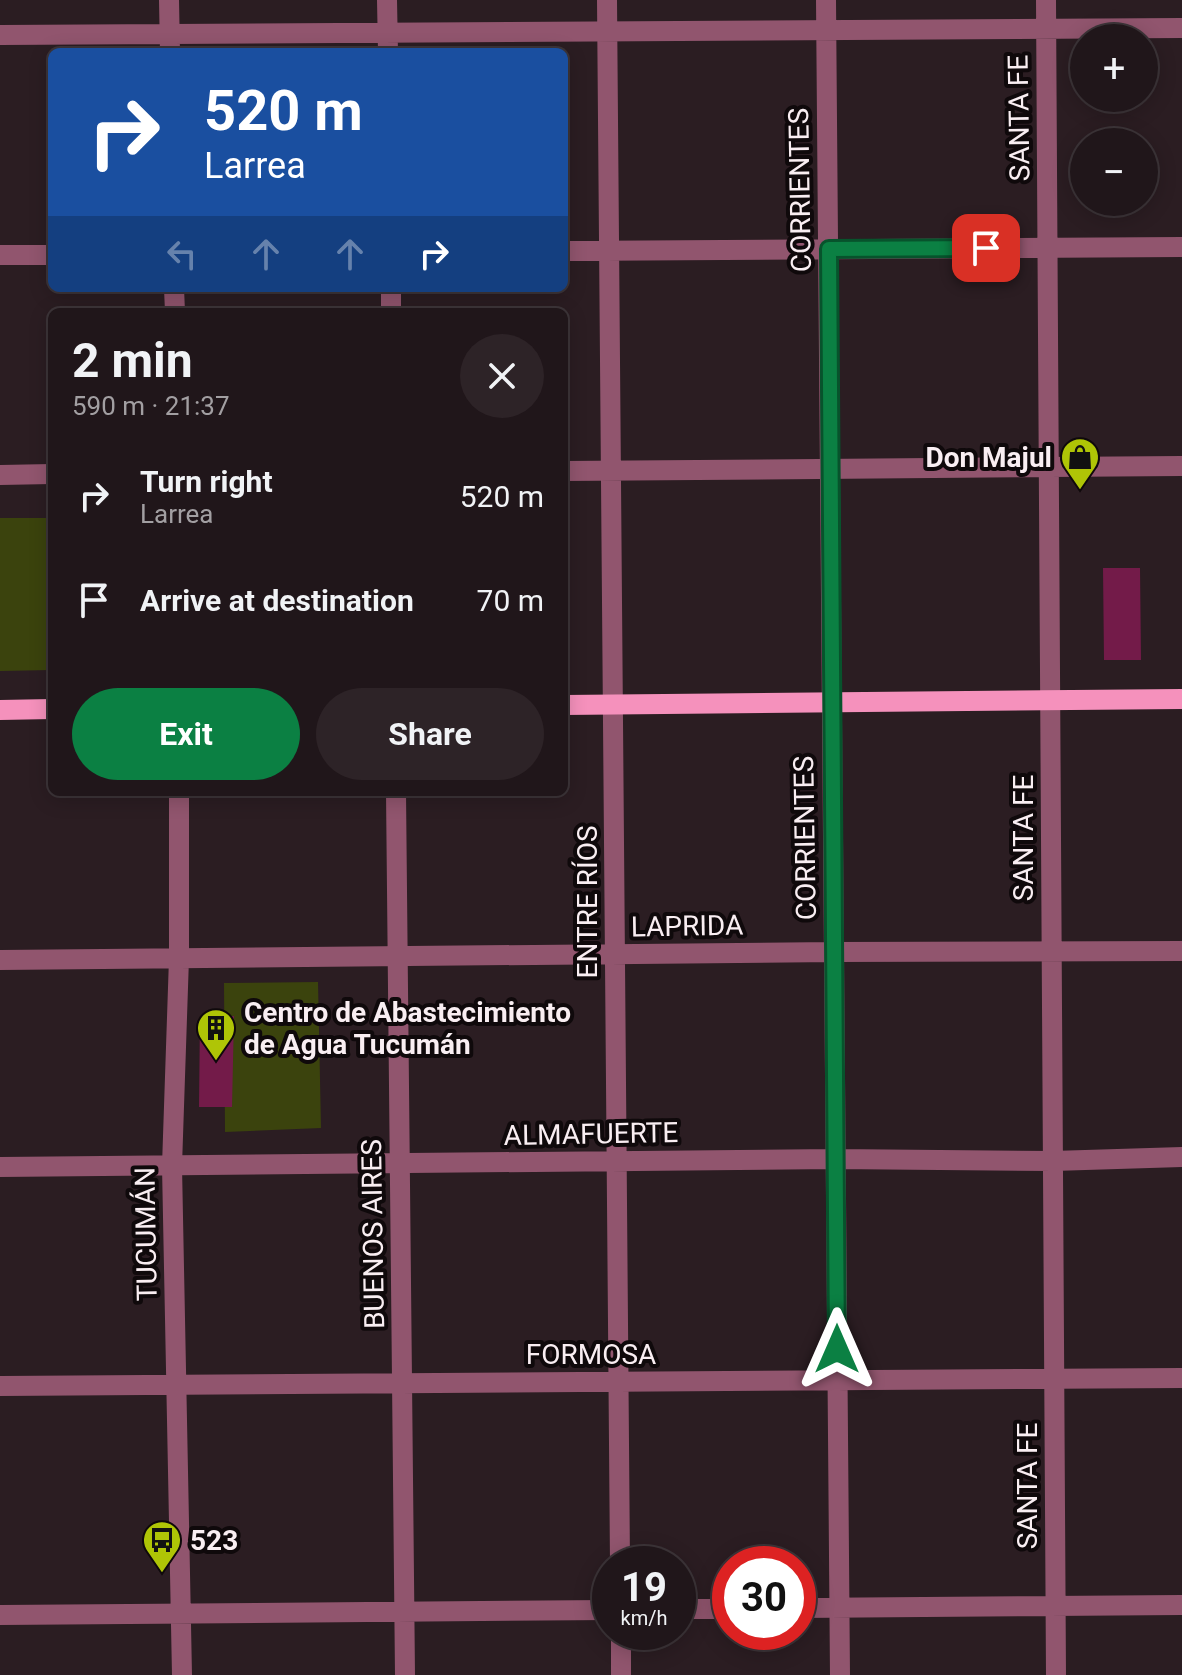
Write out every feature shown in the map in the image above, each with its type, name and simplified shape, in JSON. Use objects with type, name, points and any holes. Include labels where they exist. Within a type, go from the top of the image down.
[{"type":"main road","points":[[568,705],[1182,699]]},
{"type":"main road","points":[[0,710],[48,709]]},
{"type":"street","points":[[169,0],[170,43]]},
{"type":"street","points":[[387,0],[387,42]]},
{"type":"street","name":"ENTRE RÍOS","points":[[607,0],[620,1546]]},
{"type":"street","name":"CORRIENTES","points":[[826,0],[840,1675]]},
{"type":"street","name":"SANTA FE","points":[[1046,0],[1056,1675]]},
{"type":"street","points":[[0,35],[170,43],[387,42],[608,31],[1182,28]]},
{"type":"street","points":[[568,251],[1182,247]]},
{"type":"street","points":[[0,255],[48,255]]},
{"type":"street","points":[[568,471],[1182,466]]},
{"type":"street","points":[[0,475],[48,474]]},
{"type":"street","name":"TUCUMÁN","points":[[179,796],[179,958],[172,1166],[182,1675]]},
{"type":"street","name":"BUENOS AIRES","points":[[396,796],[405,1675]]},
{"type":"street","name":"LAPRIDA","points":[[0,960],[1182,951]]},
{"type":"street","name":"ALMAFUERTE","points":[[0,1167],[835,1159],[1053,1161],[1182,1157]]},
{"type":"street","name":"FORMOSA","points":[[0,1386],[1182,1378]]},
{"type":"street","points":[[816,1608],[1182,1605]]},
{"type":"street","points":[[0,1615],[592,1610]]},
{"type":"street","points":[[621,1650],[621,1675]]},
{"type":"green space","points":[[0,518],[48,518],[48,670],[0,671]]},
{"type":"green space","points":[[318,982],[321,1128],[225,1132],[224,983]]},
{"type":"building","points":[[1103,568],[1140,568],[1141,660],[1104,660]]},
{"type":"building","name":"Centro de Abastecimiento de Agua Tucumán","points":[[200,1016],[234,1016],[232,1107],[199,1107]]},
{"type":"place","name":"Don Majul","points":[[1080,491]]},
{"type":"place","name":"Centro de Abastecimiento de Agua Tucumán","points":[[216,1062]]},
{"type":"place","name":"523","points":[[162,1574]]},
{"type":"route","points":[[837,1349],[829,249],[986,248]]}]
